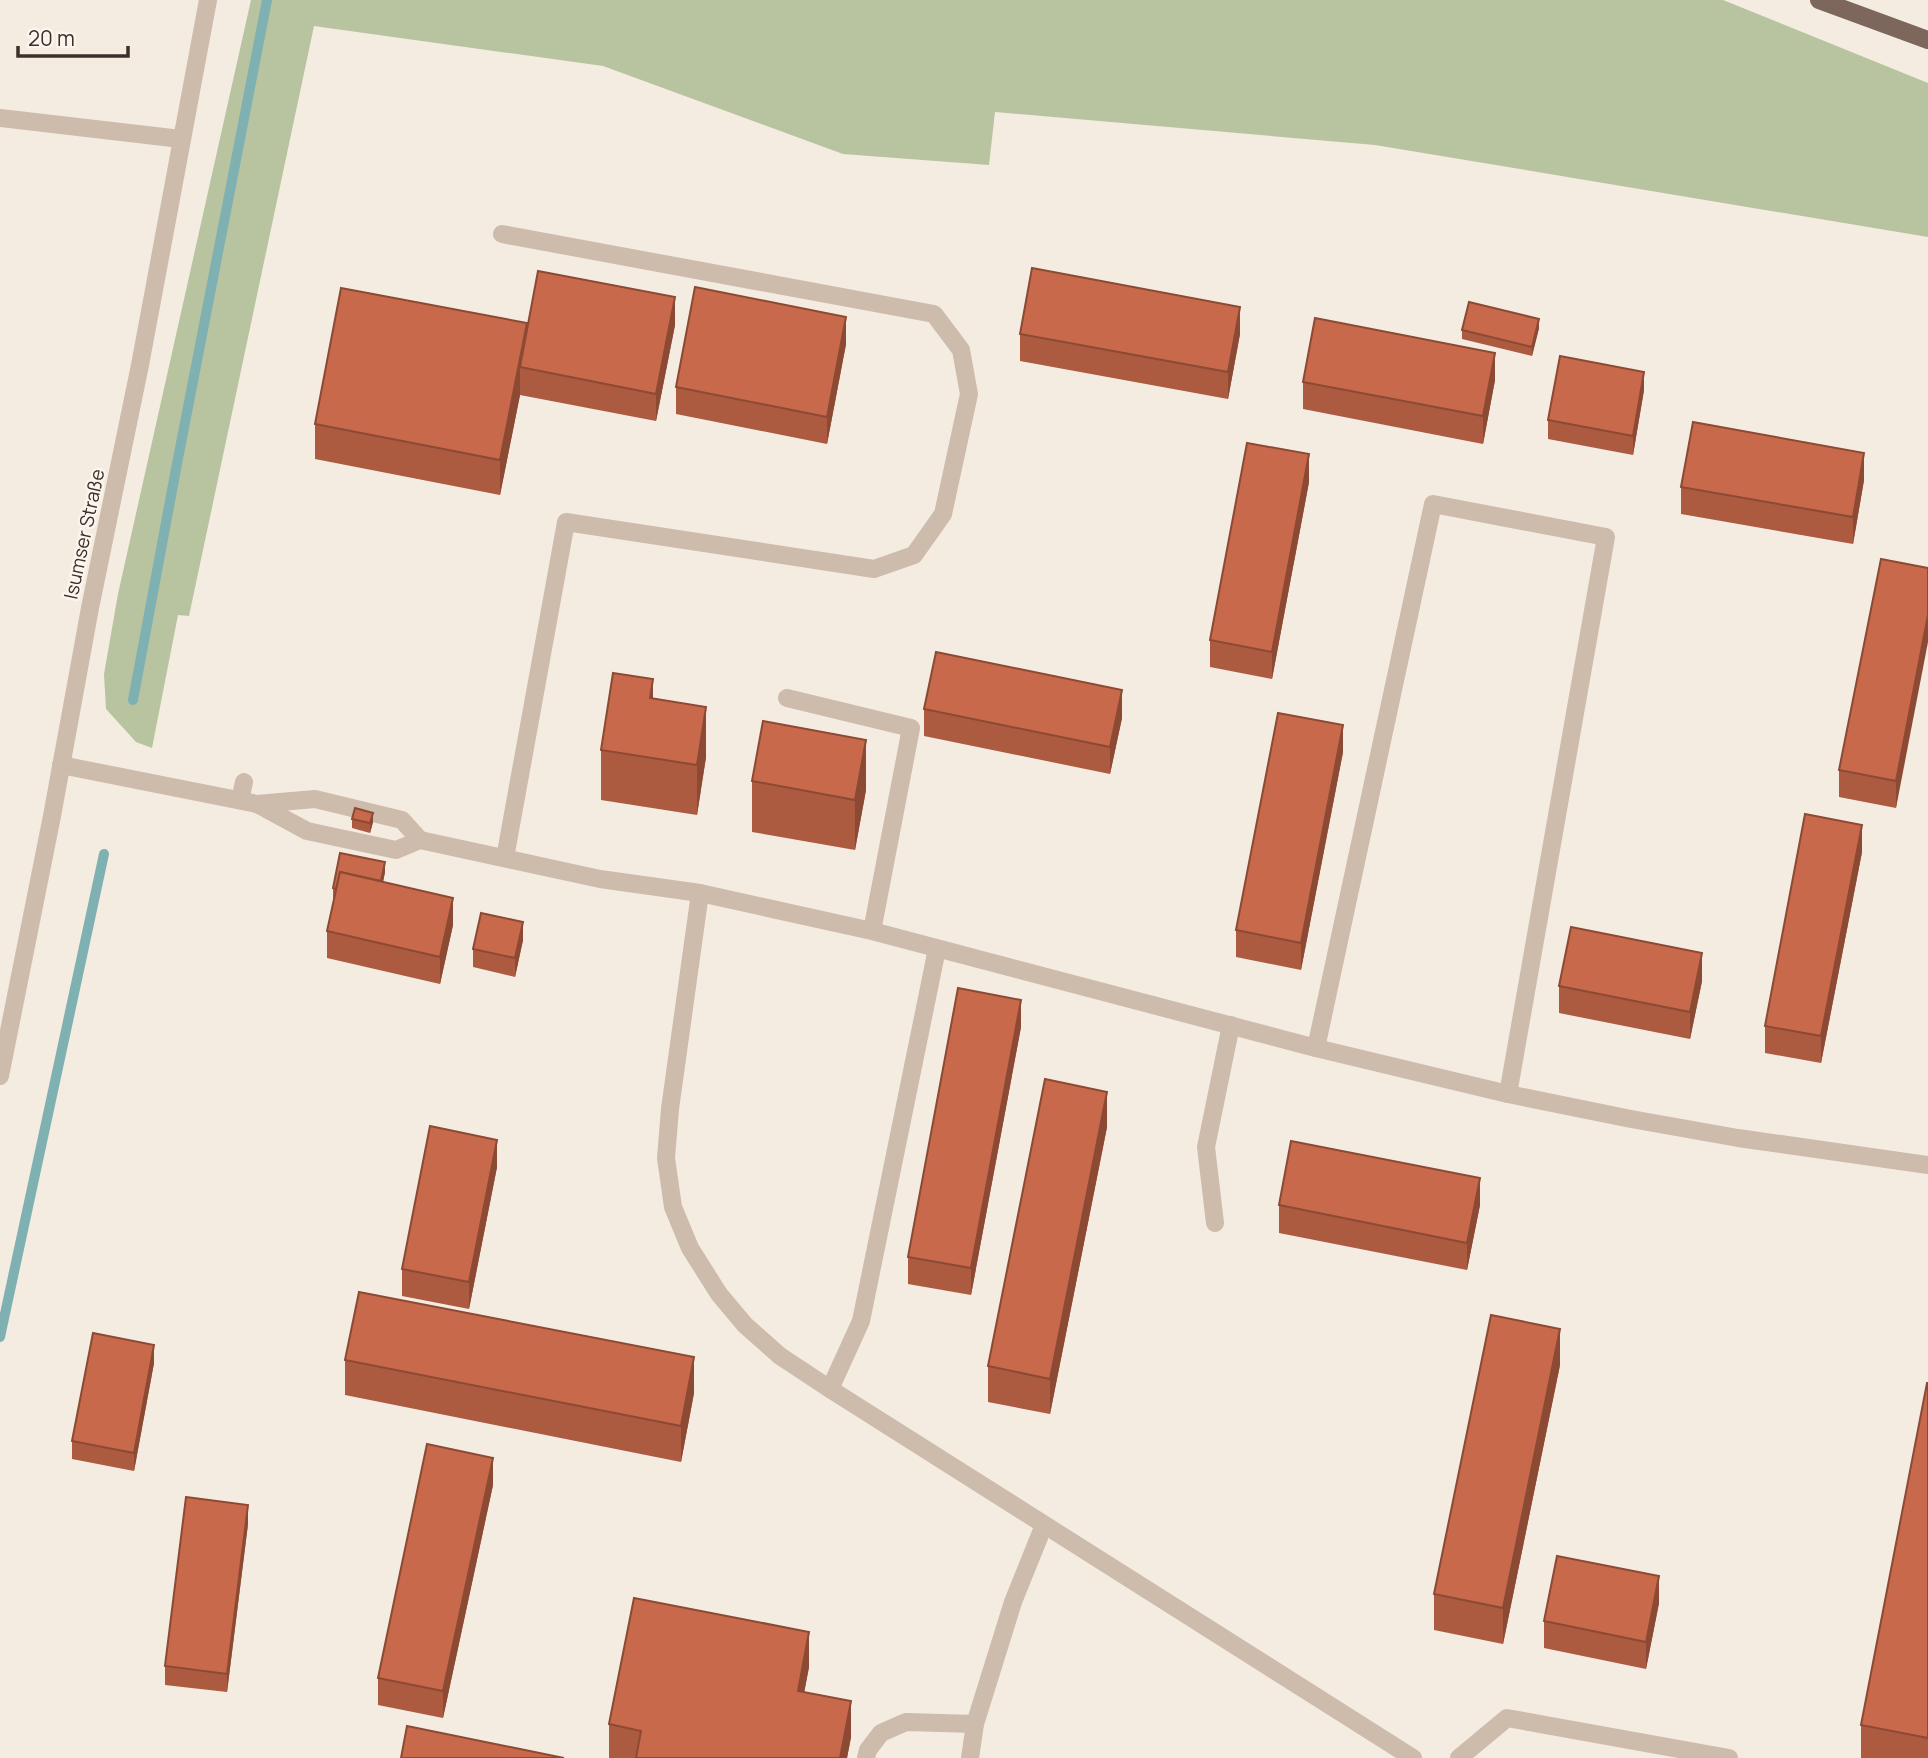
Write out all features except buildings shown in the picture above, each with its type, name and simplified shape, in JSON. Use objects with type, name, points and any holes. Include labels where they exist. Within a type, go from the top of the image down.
[{"type":"main road","points":[[1819,0],[1928,40]]},
{"type":"street","name":"Isumser Straße","points":[[0,1076],[140,365],[208,0]]},
{"type":"street","points":[[0,118],[181,139]]},
{"type":"street","points":[[502,234],[934,314],[961,350],[969,394],[943,514],[914,555],[874,569],[566,522],[505,858]]},
{"type":"street","points":[[1316,1048],[1433,504],[1606,537],[1508,1094]]},
{"type":"street","points":[[787,698],[911,728],[872,931]]},
{"type":"street","points":[[61,765],[249,802],[315,799],[402,820],[420,840]]},
{"type":"street","points":[[244,782],[249,802],[307,831],[396,850],[420,840],[600,879],[700,893],[872,931],[1316,1048],[1508,1094],[1738,1138],[1928,1165]]},
{"type":"street","points":[[700,893],[670,1109],[666,1158],[673,1207],[690,1248],[719,1294],[745,1325],[780,1356],[1413,1758]]},
{"type":"street","points":[[831,1389],[861,1321],[937,949]]},
{"type":"street","points":[[1215,1223],[1206,1147],[1231,1025]]},
{"type":"street","points":[[970,1758],[975,1724],[1013,1601],[1044,1525]]},
{"type":"street","points":[[1459,1758],[1507,1718],[1729,1758]]},
{"type":"street","points":[[866,1758],[868,1750],[881,1733],[906,1722],[975,1724]]},
{"type":"green space","points":[[251,0],[1723,0],[1928,83],[1928,237],[1375,145],[995,112],[989,165],[843,154],[603,66],[314,26],[189,616],[178,615],[152,748],[136,742],[106,709],[104,674],[118,594]]},
{"type":"waterway","points":[[133,700],[267,0]]},
{"type":"waterway","points":[[0,1337],[104,854]]}]
